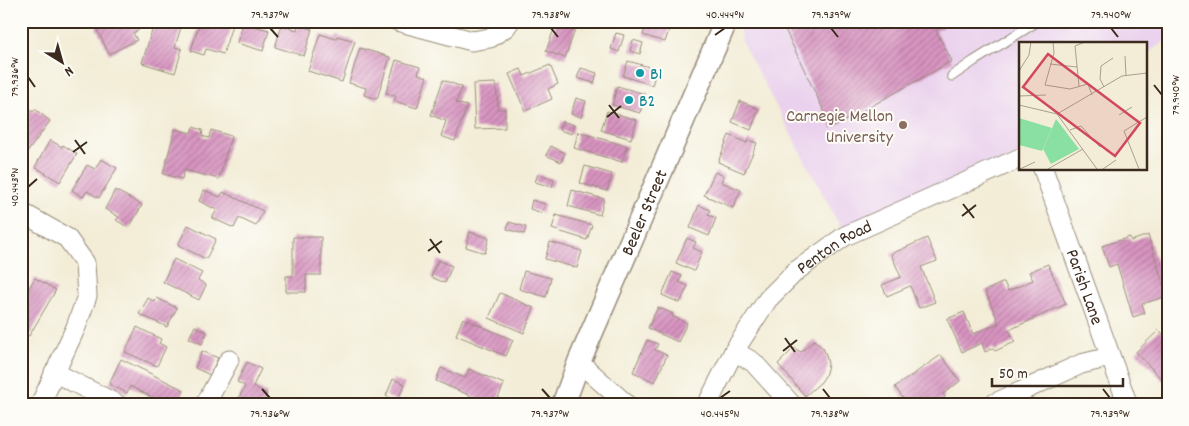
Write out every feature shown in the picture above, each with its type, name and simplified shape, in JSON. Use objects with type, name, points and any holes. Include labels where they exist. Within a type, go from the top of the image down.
[{"type":"street","points":[[397,21],[472,42],[490,38],[506,27],[510,21]]},
{"type":"street","name":"Beeler Street","points":[[563,405],[726,21]]},
{"type":"street","name":"Penton Road","points":[[706,405],[734,351],[768,299],[796,271],[845,236],[1019,158]]},
{"type":"street","name":"Parish Lane","points":[[1042,170],[1128,405]]},
{"type":"street","points":[[21,212],[67,238],[85,263],[87,296],[76,327],[40,405]]},
{"type":"street","points":[[734,351],[753,362],[792,405]]},
{"type":"street","points":[[991,405],[1081,364],[1110,356]]},
{"type":"street","points":[[204,405],[229,360]]},
{"type":"street","points":[[580,362],[627,405]]},
{"type":"street","points":[[54,372],[118,405]]},
{"type":"lane","points":[[952,76],[1038,21]]},
{"type":"shaded area","name":"Carnegie Mellon University","points":[[738,21],[1168,21],[1168,39],[1146,54],[1146,42],[1019,42],[1019,154],[845,236],[742,42]]},
{"type":"shaded area","name":"Carnegie Mellon University","points":[[1146,54],[1148,94],[1146,95]]},
{"type":"building","points":[[103,21],[134,21],[139,30],[133,33],[137,40],[109,54],[96,27],[104,23]]},
{"type":"building","points":[[155,21],[173,21],[182,24],[175,47],[182,49],[175,73],[142,63]]},
{"type":"building","points":[[200,21],[233,22],[223,54],[206,49],[204,55],[191,51]]},
{"type":"building","points":[[557,21],[578,21],[565,58],[546,51]]},
{"type":"building","points":[[647,21],[672,21],[665,42],[643,35]]},
{"type":"building","points":[[781,21],[837,21],[840,26],[847,21],[952,21],[936,31],[952,61],[832,128]]},
{"type":"building","points":[[243,23],[269,30],[263,51],[237,43]]},
{"type":"building","points":[[282,25],[297,30],[298,25],[312,29],[304,56],[275,47]]},
{"type":"building","points":[[616,33],[624,35],[619,52],[611,49]]},
{"type":"building","points":[[320,34],[336,39],[337,36],[355,41],[342,82],[308,71]]},
{"type":"building","points":[[633,40],[643,43],[640,54],[630,51]]},
{"type":"building","points":[[360,48],[390,57],[377,99],[364,95],[366,88],[349,83]]},
{"type":"building","points":[[396,60],[420,67],[418,74],[427,77],[417,108],[394,101],[396,96],[386,93]]},
{"type":"building","name":"B1","points":[[628,61],[657,69],[652,85],[623,76]]},
{"type":"building","points":[[550,65],[558,84],[548,89],[552,99],[525,111],[509,74],[521,69],[524,76]]},
{"type":"building","points":[[581,68],[597,73],[594,83],[577,78]]},
{"type":"building","points":[[443,80],[462,87],[456,103],[467,106],[455,141],[441,136],[446,121],[431,115]]},
{"type":"building","points":[[496,83],[498,109],[505,109],[505,128],[475,129],[473,84]]},
{"type":"building","name":"B2","points":[[617,86],[645,94],[640,113],[612,105]]},
{"type":"building","points":[[576,98],[586,101],[581,117],[571,114]]},
{"type":"building","points":[[740,101],[759,109],[751,130],[732,122]]},
{"type":"building","points":[[26,107],[33,112],[35,109],[50,121],[23,158],[21,156],[21,113]]},
{"type":"building","points":[[607,111],[637,120],[631,139],[601,130]]},
{"type":"building","points":[[562,121],[574,125],[572,134],[559,130]]},
{"type":"building","points":[[193,127],[203,130],[202,136],[209,138],[211,130],[231,136],[219,179],[184,170],[182,179],[163,174],[175,129],[191,133]]},
{"type":"building","points":[[578,132],[627,146],[622,162],[574,148]]},
{"type":"building","points":[[729,135],[747,143],[748,140],[757,143],[744,173],[718,162]]},
{"type":"building","points":[[50,140],[62,147],[63,145],[77,154],[60,182],[35,167]]},
{"type":"building","points":[[551,146],[565,153],[561,162],[546,155]]},
{"type":"building","points":[[101,159],[117,168],[99,198],[87,191],[83,197],[72,190],[87,165],[95,169]]},
{"type":"building","points":[[585,166],[612,174],[607,191],[580,183]]},
{"type":"building","points":[[715,172],[724,176],[721,182],[741,190],[733,208],[704,195]]},
{"type":"building","points":[[538,174],[554,179],[552,187],[535,182]]},
{"type":"building","points":[[115,190],[142,205],[129,228],[116,220],[119,217],[105,209]]},
{"type":"building","points":[[204,190],[220,197],[223,192],[263,211],[256,226],[239,218],[234,228],[212,218],[217,210],[199,201]]},
{"type":"building","points":[[572,190],[604,199],[600,215],[568,206]]},
{"type":"building","points":[[532,200],[545,204],[542,213],[530,209]]},
{"type":"building","points":[[699,205],[710,210],[708,215],[716,218],[709,236],[690,228]]},
{"type":"building","points":[[556,215],[592,225],[587,240],[552,229]]},
{"type":"building","points":[[509,222],[526,227],[524,234],[507,229]]},
{"type":"building","points":[[188,225],[216,239],[206,259],[178,245]]},
{"type":"building","points":[[470,232],[489,238],[485,253],[466,247]]},
{"type":"building","points":[[1148,235],[1167,296],[1142,304],[1145,313],[1133,317],[1117,264],[1109,267],[1102,246],[1130,237],[1131,241]]},
{"type":"building","points":[[293,237],[321,237],[321,275],[306,275],[306,292],[286,292],[286,276],[293,276]]},
{"type":"building","points":[[687,238],[696,242],[693,248],[702,252],[694,271],[676,263]]},
{"type":"building","points":[[927,238],[937,261],[921,267],[935,302],[919,308],[910,286],[887,296],[882,285],[901,277],[891,254]]},
{"type":"building","points":[[550,242],[582,251],[577,268],[545,259]]},
{"type":"building","points":[[174,259],[202,273],[198,280],[206,285],[199,300],[163,282]]},
{"type":"building","points":[[438,260],[452,266],[445,283],[431,277]]},
{"type":"building","points":[[1048,264],[1066,304],[1009,330],[1015,342],[995,351],[993,348],[985,352],[982,343],[962,352],[947,319],[964,312],[973,334],[999,323],[985,291],[1004,282],[1008,291],[1033,280],[1029,272]]},
{"type":"building","points":[[524,271],[551,278],[546,297],[519,289]]},
{"type":"building","points":[[672,272],[682,276],[679,282],[688,286],[680,303],[662,295]]},
{"type":"building","points":[[35,278],[56,290],[29,336],[23,333],[21,337],[21,302]]},
{"type":"building","points":[[500,293],[534,308],[524,333],[489,318]]},
{"type":"building","points":[[148,298],[155,302],[157,298],[177,308],[167,327],[139,314]]},
{"type":"building","points":[[658,307],[687,323],[678,342],[648,328]]},
{"type":"building","points":[[463,318],[513,340],[506,356],[456,335]]},
{"type":"building","points":[[195,326],[207,332],[202,344],[189,338]]},
{"type":"building","points":[[137,327],[161,339],[159,343],[166,347],[157,366],[125,352]]},
{"type":"building","points":[[1159,330],[1168,339],[1168,386],[1136,352]]},
{"type":"building","points":[[647,340],[658,344],[655,350],[667,355],[655,382],[633,372]]},
{"type":"building","points":[[814,340],[823,348],[828,364],[825,376],[821,382],[805,396],[778,364],[794,348],[801,352]]},
{"type":"building","points":[[202,351],[218,358],[210,375],[195,368]]},
{"type":"building","points":[[941,355],[960,381],[943,394],[945,397],[934,405],[908,405],[895,387]]},
{"type":"building","points":[[121,359],[184,390],[177,405],[153,405],[155,399],[130,386],[127,393],[109,384]]},
{"type":"building","points":[[247,362],[261,369],[253,386],[267,394],[262,405],[235,405],[245,386],[237,382]]},
{"type":"building","points":[[441,368],[465,378],[469,369],[504,384],[495,405],[436,381]]},
{"type":"building","points":[[393,379],[405,384],[397,401],[386,396]]},
{"type":"place","name":"B1","points":[[640,73]]},
{"type":"place","name":"B2","points":[[629,100]]},
{"type":"place","name":"Carnegie Mellon University","points":[[903,125]]}]
